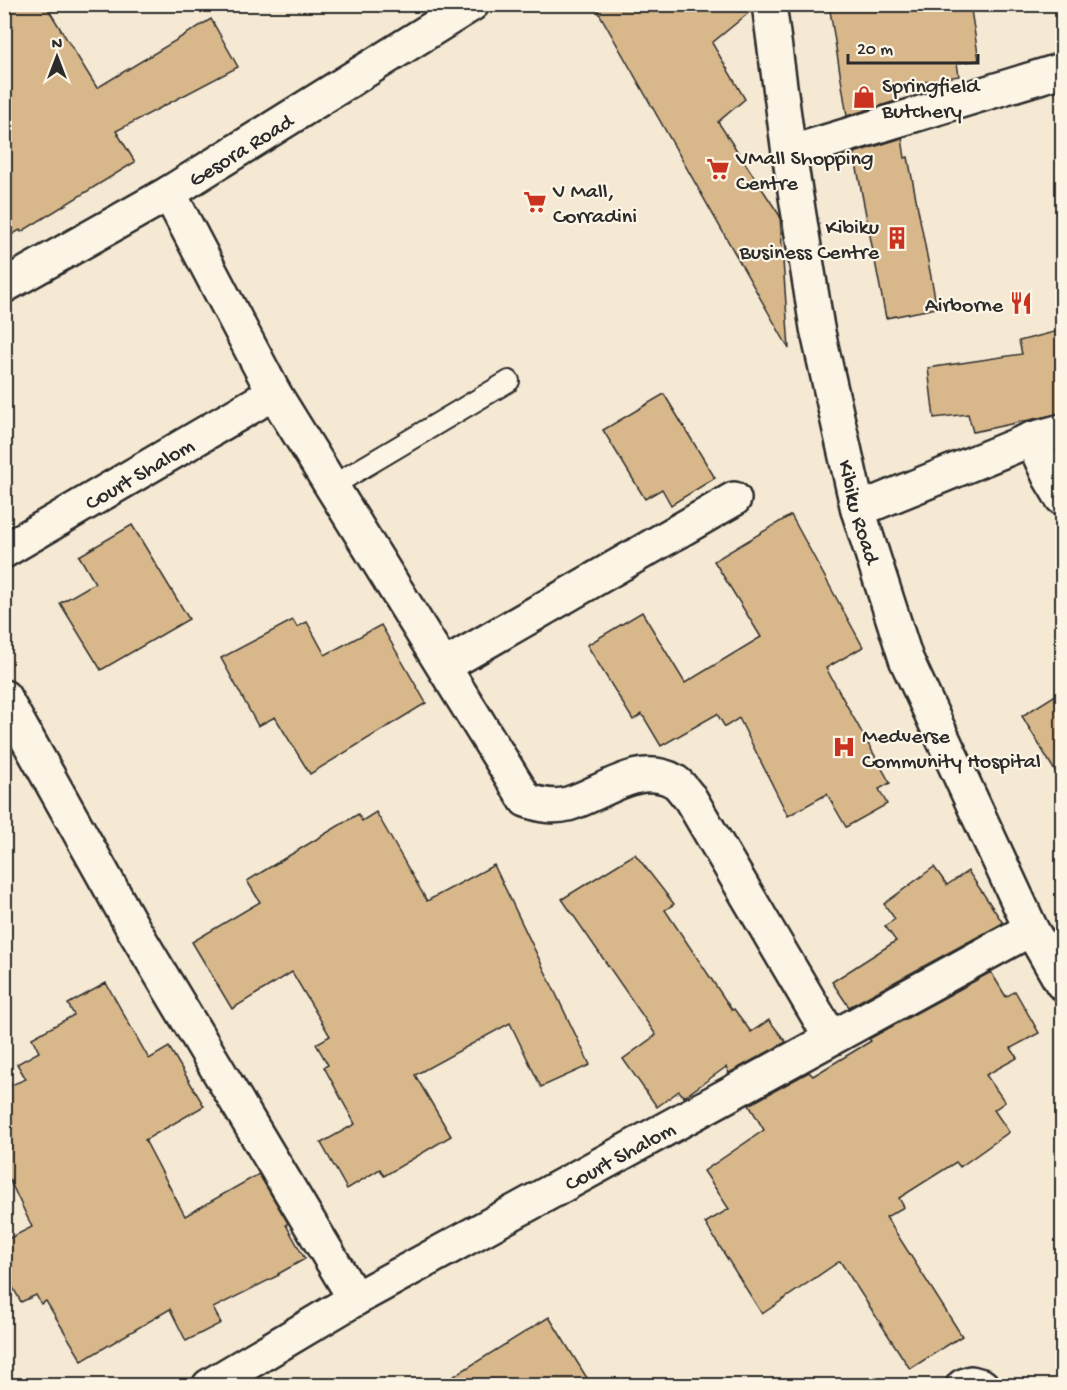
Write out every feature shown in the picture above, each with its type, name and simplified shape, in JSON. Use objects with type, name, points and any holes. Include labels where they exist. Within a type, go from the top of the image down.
[{"type":"street","name":"Gesora Road","points":[[4,286],[169,193],[472,4]]},
{"type":"street","name":"Kibiku Road","points":[[770,4],[789,153],[818,328],[858,510],[906,659],[1031,929],[1062,983]]},
{"type":"street","points":[[789,153],[1062,70]]},
{"type":"street","points":[[169,193],[274,393],[526,800],[546,807],[567,804],[631,778],[655,775],[675,781],[690,798],[831,1038]]},
{"type":"street","name":"Court Shalom","points":[[4,551],[274,393]]},
{"type":"street","points":[[858,510],[1047,435],[1050,478],[1062,498]]},
{"type":"street","points":[[444,666],[734,499]]},
{"type":"street","points":[[4,697],[133,928],[355,1299]]},
{"type":"street","name":"Court Shalom","points":[[209,1386],[355,1299],[1031,929]]},
{"type":"street","points":[[963,1386],[970,1383],[982,1386]]},
{"type":"lane","points":[[332,486],[509,381]]},
{"type":"building","points":[[4,4],[45,4],[97,88],[211,19],[238,67],[116,131],[135,162],[21,232],[20,230],[4,239]]},
{"type":"building","name":"VMall Shopping Centre","points":[[594,4],[751,4],[751,11],[712,43],[745,99],[718,122],[780,216],[789,349]]},
{"type":"building","points":[[829,4],[970,4],[979,60],[957,63],[959,76],[894,87],[896,101],[847,116]]},
{"type":"building","name":"Kibiku Business Centre","points":[[902,138],[905,158],[908,157],[937,308],[886,318],[854,153]]},
{"type":"building","points":[[1062,330],[1062,413],[973,432],[968,414],[934,418],[928,368],[1022,354],[1019,341]]},
{"type":"building","points":[[664,394],[715,478],[671,505],[662,489],[645,499],[603,430]]},
{"type":"building","points":[[791,515],[863,647],[826,668],[890,783],[879,789],[887,804],[846,827],[827,794],[788,816],[739,718],[725,727],[717,714],[661,746],[642,714],[633,720],[587,645],[642,612],[685,683],[761,637],[714,561]]},
{"type":"building","points":[[132,525],[189,619],[101,670],[60,603],[95,583],[79,556]]},
{"type":"building","points":[[293,620],[297,627],[307,622],[325,655],[381,625],[426,703],[310,774],[275,717],[258,726],[221,658]]},
{"type":"building","points":[[1062,691],[1062,783],[1022,716]]},
{"type":"building","points":[[376,812],[427,901],[494,865],[590,1065],[541,1087],[510,1023],[415,1075],[451,1136],[384,1176],[380,1169],[347,1189],[321,1143],[355,1124],[324,1067],[328,1065],[316,1044],[330,1036],[292,972],[232,1009],[192,942],[260,902],[247,881],[358,814],[362,821]]},
{"type":"building","points":[[635,854],[674,904],[665,910],[732,1010],[734,1009],[751,1032],[769,1020],[786,1042],[729,1073],[726,1067],[684,1097],[679,1091],[657,1107],[623,1059],[656,1035],[562,899]]},
{"type":"building","points":[[934,867],[947,885],[968,871],[1003,923],[849,1007],[832,982],[896,941],[885,926],[895,919],[884,904]]},
{"type":"building","points":[[991,972],[1006,997],[1015,991],[1039,1033],[1011,1048],[1017,1058],[986,1075],[1005,1102],[994,1110],[1009,1132],[960,1167],[956,1162],[899,1198],[904,1207],[886,1217],[962,1336],[910,1369],[840,1261],[762,1314],[705,1223],[729,1209],[704,1171],[764,1130],[749,1105],[809,1072],[813,1076],[871,1041],[869,1039]]},
{"type":"building","points":[[106,983],[149,1059],[169,1047],[204,1106],[145,1140],[185,1216],[259,1174],[288,1223],[286,1225],[305,1259],[279,1275],[213,1308],[221,1323],[186,1341],[170,1309],[82,1361],[46,1301],[41,1304],[36,1295],[21,1302],[4,1271],[4,1241],[32,1227],[4,1168],[4,1088],[26,1079],[17,1064],[39,1052],[32,1038],[74,1015],[68,1004]]},
{"type":"building","points":[[549,1317],[592,1386],[438,1386]]},
{"type":"place","name":"Springfield Butchery","points":[[864,97]]},
{"type":"place","name":"VMall Shopping Centre","points":[[718,169]]},
{"type":"place","name":"V Mall, Corradini","points":[[535,202]]},
{"type":"place","name":"Kibiku Business Centre","points":[[897,238]]},
{"type":"place","name":"Airborne","points":[[1021,303]]},
{"type":"place","name":"Medverse Community Hospital","points":[[844,747]]}]
